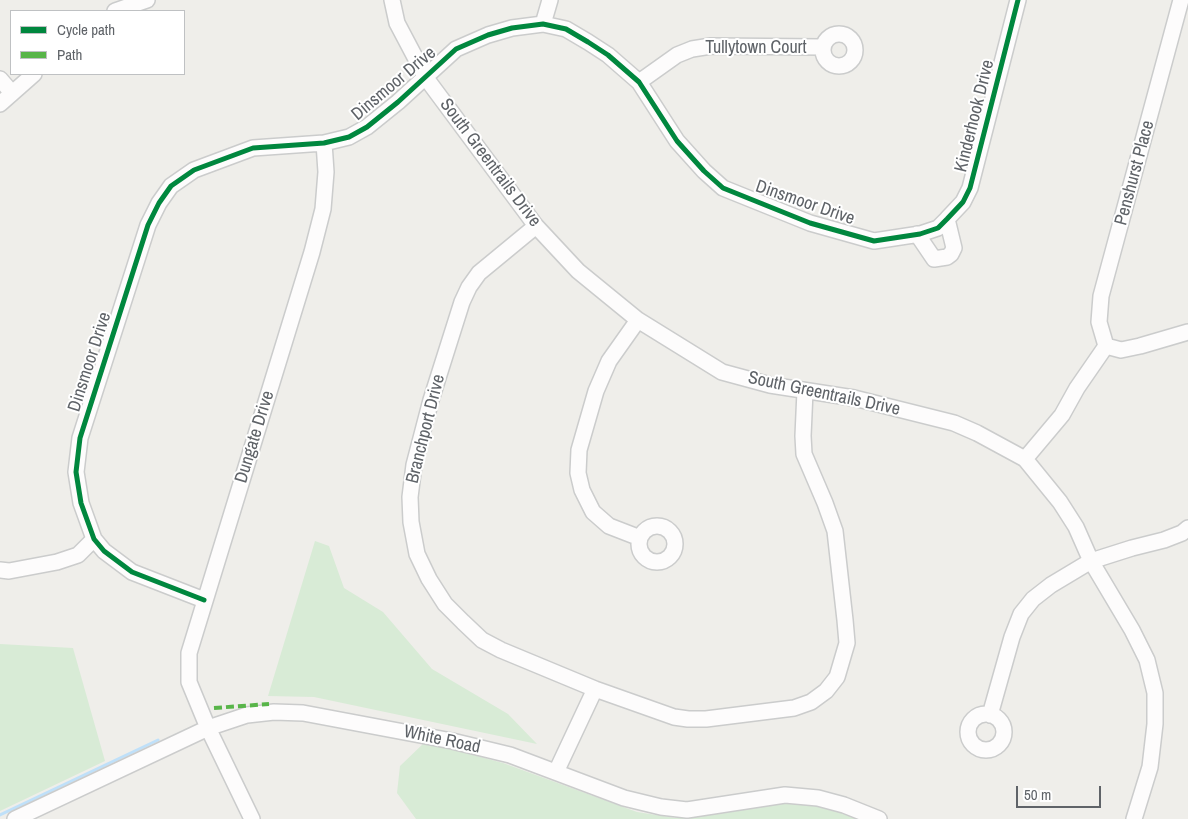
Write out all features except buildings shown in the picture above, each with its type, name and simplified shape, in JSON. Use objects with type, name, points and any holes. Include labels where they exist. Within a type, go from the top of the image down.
[{"type":"street","points":[[118,10],[147,0]]},
{"type":"street","name":"South Greentrails Drive","points":[[392,0],[397,23],[426,78],[536,226],[578,271],[638,320],[722,372],[770,385],[854,398],[954,423],[978,433],[1025,460],[1060,502],[1076,527],[1091,561],[1132,630],[1147,660],[1155,693],[1155,724],[1150,767],[1134,819]]},
{"type":"street","points":[[543,24],[550,0]]},
{"type":"street","name":"Kinderhook Drive","points":[[943,223],[962,202],[970,188],[1018,0]]},
{"type":"street","name":"Penshurst Place","points":[[1106,346],[1099,322],[1101,296],[1181,0]]},
{"type":"street","name":"Dinsmoor Drive","points":[[204,600],[132,572],[104,551],[94,539],[78,488],[76,472],[80,438],[148,225],[171,186],[194,170],[253,148],[324,144],[349,137],[367,127],[426,78],[456,49],[488,34],[512,28],[543,24],[566,29],[588,42],[608,55],[639,82],[677,141],[704,171],[723,188],[810,223],[874,241],[917,234],[943,223]]},
{"type":"street","name":"Tullytown Court","points":[[639,82],[677,55],[692,49],[711,46],[822,47]]},
{"type":"street","points":[[0,104],[33,75]]},
{"type":"street","points":[[0,79],[12,93]]},
{"type":"street","name":"Dungate Drive","points":[[252,819],[208,728],[189,682],[189,653],[312,252],[323,209],[326,172],[324,144]]},
{"type":"street","points":[[917,234],[934,259],[947,257],[952,254],[954,248],[943,223]]},
{"type":"street","name":"Branchport Drive","points":[[536,226],[478,274],[469,287],[462,302],[431,400],[414,465],[410,497],[411,522],[417,554],[428,578],[445,604],[482,640],[595,689],[674,717],[706,719],[794,708],[812,702],[826,691],[837,677],[847,643],[835,531],[804,454],[805,391]]},
{"type":"street","points":[[638,320],[609,360],[596,391],[579,450],[578,472],[582,490],[593,512],[609,526],[640,538]]},
{"type":"street","points":[[1025,460],[1062,415],[1081,381],[1106,346],[1121,350],[1188,332]]},
{"type":"street","points":[[990,715],[1012,637],[1021,614],[1033,599],[1051,585],[1091,561],[1164,540],[1182,533],[1188,528]]},
{"type":"street","points":[[0,570],[9,571],[57,562],[78,555],[94,539]]},
{"type":"street","points":[[556,772],[595,689]]},
{"type":"street","name":"White Road","points":[[16,819],[208,728],[247,715],[274,712],[303,713],[452,741],[510,755],[624,798],[661,807],[686,810],[785,796],[818,798],[879,819]]},
{"type":"green space","points":[[315,541],[329,546],[344,588],[383,612],[432,669],[508,714],[537,744],[314,697],[268,696]]},
{"type":"green space","points":[[0,644],[73,648],[105,761],[0,811]]},
{"type":"green space","points":[[425,742],[503,763],[637,812],[676,818],[697,817],[776,804],[808,804],[835,808],[865,819],[416,819],[397,793],[400,766]]},
{"type":"waterway","points":[[0,815],[158,740]]},
{"type":"marked path","points":[[214,708],[269,704]]},
{"type":"cycle path","points":[[204,600],[132,572],[104,551],[94,539],[81,503],[76,472],[80,438],[148,225],[159,203],[171,186],[194,170],[253,148],[324,143],[349,137],[367,127],[398,102],[456,49],[488,35],[512,28],[543,24],[566,29],[588,42],[608,55],[639,82],[677,141],[704,171],[723,188],[810,223],[874,241],[920,234],[938,228],[963,202],[970,188],[1018,0]]}]
